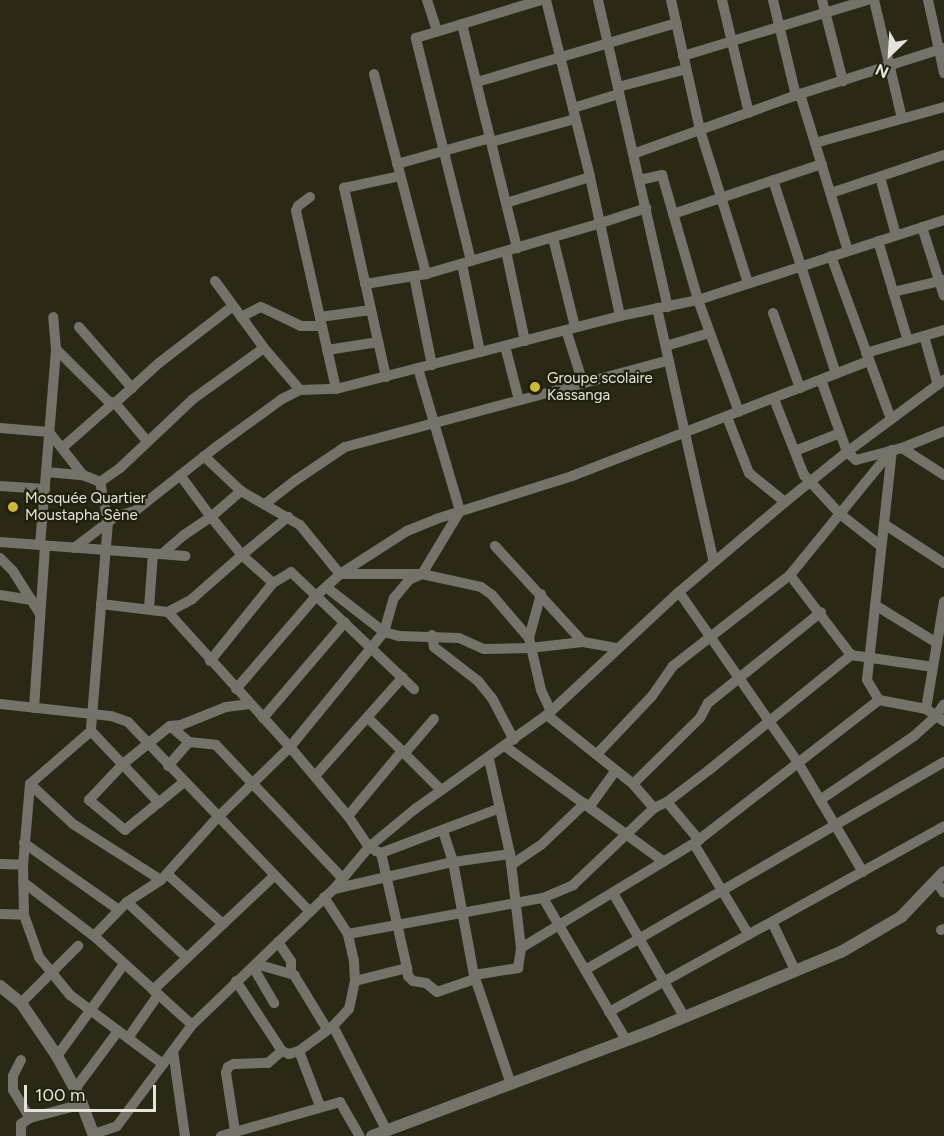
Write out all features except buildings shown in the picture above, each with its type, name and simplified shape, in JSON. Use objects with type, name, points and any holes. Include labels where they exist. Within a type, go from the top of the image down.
[{"type":"street","points":[[427,0],[438,31]]},
{"type":"street","points":[[480,352],[466,263],[444,151],[416,38],[543,0],[560,57],[590,177],[598,224],[620,316]]},
{"type":"street","points":[[598,0],[646,208],[663,307],[666,346],[714,562]]},
{"type":"street","points":[[671,0],[700,130],[748,284]]},
{"type":"street","points":[[722,0],[749,112]]},
{"type":"street","points":[[773,0],[798,95],[848,251]]},
{"type":"street","points":[[822,0],[843,81]]},
{"type":"street","points":[[683,56],[867,0]]},
{"type":"street","points":[[874,0],[902,118]]},
{"type":"street","points":[[927,0],[942,49],[944,73]]},
{"type":"street","points":[[477,82],[676,23]]},
{"type":"street","points":[[462,24],[518,248]]},
{"type":"street","points":[[633,154],[798,95],[942,49]]},
{"type":"street","points":[[397,164],[491,140],[574,113],[619,90],[686,69]]},
{"type":"street","points":[[374,74],[426,274]]},
{"type":"street","points":[[815,143],[944,106]]},
{"type":"street","points":[[831,193],[944,155]]},
{"type":"street","points":[[673,214],[822,164]]},
{"type":"street","points":[[639,180],[662,175],[698,300],[739,412]]},
{"type":"street","points":[[386,377],[345,188],[400,176]]},
{"type":"street","points":[[506,203],[590,177]]},
{"type":"street","points":[[879,177],[896,235]]},
{"type":"street","points":[[773,180],[836,374]]},
{"type":"street","points":[[310,197],[298,206],[296,211],[336,389]]},
{"type":"street","points":[[365,284],[426,274],[553,238],[646,208]]},
{"type":"street","points":[[74,548],[115,517],[135,511],[204,456],[282,399],[300,390],[336,389],[620,316],[698,300],[944,220]]},
{"type":"street","points":[[922,227],[942,280],[944,296]]},
{"type":"street","points":[[553,238],[583,383]]},
{"type":"street","points":[[878,241],[908,341]]},
{"type":"street","points":[[506,251],[525,340]]},
{"type":"street","points":[[831,256],[891,419]]},
{"type":"street","points":[[414,276],[432,365]]},
{"type":"street","points":[[893,292],[942,280]]},
{"type":"street","points":[[214,281],[264,348],[300,390]]},
{"type":"street","points":[[62,448],[197,332],[233,306]]},
{"type":"street","points":[[241,316],[261,308],[301,326],[371,310]]},
{"type":"street","points":[[773,313],[800,388]]},
{"type":"street","points":[[34,708],[46,472],[56,349],[52,317]]},
{"type":"street","points":[[79,327],[132,388]]},
{"type":"street","points":[[236,689],[317,595],[340,574],[407,531],[460,511],[572,476],[774,399],[908,341],[944,330]]},
{"type":"street","points":[[666,346],[709,333]]},
{"type":"street","points":[[0,986],[21,1003],[57,1056],[75,1089],[94,1135],[117,1126],[192,1025],[334,888],[369,847],[441,790],[489,759],[549,713],[679,592],[785,502],[847,452],[941,382],[924,336]]},
{"type":"street","points":[[327,350],[378,342]]},
{"type":"street","points":[[505,346],[519,400]]},
{"type":"street","points":[[100,482],[193,399],[264,348]]},
{"type":"street","points":[[56,349],[114,403],[147,441]]},
{"type":"street","points":[[265,504],[345,447],[669,360]]},
{"type":"street","points":[[94,936],[123,906],[164,877],[217,818],[290,747],[384,632],[394,598],[409,580],[422,574],[460,511],[418,368]]},
{"type":"street","points":[[821,380],[847,452],[852,458],[861,460],[944,431]]},
{"type":"street","points":[[774,399],[804,475],[840,514],[881,546]]},
{"type":"street","points":[[727,417],[749,473],[785,502]]},
{"type":"street","points":[[0,428],[49,432],[82,475]]},
{"type":"street","points":[[795,451],[840,434]]},
{"type":"street","points":[[897,449],[944,475]]},
{"type":"street","points":[[597,754],[652,696],[673,666],[790,574],[897,449]]},
{"type":"street","points":[[879,700],[867,680],[881,546],[897,449]]},
{"type":"street","points":[[204,456],[240,491],[300,525],[340,574]]},
{"type":"street","points":[[46,472],[82,475],[100,482]]},
{"type":"street","points":[[180,475],[211,518],[242,555],[273,583]]},
{"type":"street","points":[[100,482],[108,522],[91,731],[30,784],[22,882],[24,915],[39,957],[50,974],[90,1011],[163,1064]]},
{"type":"street","points":[[0,486],[45,489]]},
{"type":"street","points":[[149,608],[158,554],[211,518],[240,491]]},
{"type":"street","points":[[168,612],[192,599],[288,517]]},
{"type":"street","points":[[884,524],[944,563]]},
{"type":"street","points":[[0,542],[185,556]]},
{"type":"street","points":[[495,546],[583,642]]},
{"type":"street","points":[[0,558],[40,614]]},
{"type":"street","points":[[210,661],[273,583],[291,572],[414,689]]},
{"type":"street","points":[[340,574],[422,574],[481,587],[492,595],[529,643],[549,713],[633,784],[654,808]]},
{"type":"street","points":[[790,574],[851,654],[933,667]]},
{"type":"street","points":[[326,587],[384,632],[399,636],[432,635],[459,638],[478,648],[529,643],[583,642],[617,648]]},
{"type":"street","points":[[679,592],[797,761],[863,872]]},
{"type":"street","points":[[529,643],[541,594]]},
{"type":"street","points":[[0,595],[32,600]]},
{"type":"street","points":[[101,604],[168,612],[315,776],[348,816],[369,847],[381,853],[500,808]]},
{"type":"street","points":[[875,605],[937,643]]},
{"type":"street","points":[[926,709],[943,608]]},
{"type":"street","points":[[633,784],[700,718],[708,703],[821,612]]},
{"type":"street","points":[[263,718],[345,622]]},
{"type":"street","points":[[432,635],[434,647],[478,681],[492,698],[510,744],[664,862]]},
{"type":"street","points":[[348,934],[543,898],[573,885],[654,808],[667,802],[851,654]]},
{"type":"street","points":[[315,776],[403,678]]},
{"type":"street","points":[[521,948],[696,842],[797,761],[879,700],[926,709],[940,718]]},
{"type":"street","points":[[0,704],[111,716],[128,723],[309,911]]},
{"type":"street","points":[[184,782],[125,830],[90,803],[90,795],[123,764],[170,726],[181,725],[226,707],[250,704]]},
{"type":"street","points":[[820,800],[940,718],[944,704]]},
{"type":"street","points":[[368,718],[441,790]]},
{"type":"street","points":[[348,816],[434,719]]},
{"type":"street","points":[[170,726],[189,742],[216,745],[342,878]]},
{"type":"street","points":[[91,731],[159,803]]},
{"type":"street","points":[[168,766],[189,742]]},
{"type":"street","points":[[381,853],[399,925],[408,976],[413,981],[426,983],[437,992],[474,977],[518,968],[521,948],[511,859],[489,759]]},
{"type":"street","points":[[585,970],[941,764],[944,776]]},
{"type":"street","points":[[334,888],[453,862],[511,859],[542,844],[588,805],[616,770]]},
{"type":"street","points":[[30,784],[73,824],[164,877],[223,924]]},
{"type":"street","points":[[667,802],[696,842],[748,935]]},
{"type":"street","points":[[609,1011],[944,826]]},
{"type":"street","points":[[444,831],[453,862],[474,977],[511,1084]]},
{"type":"street","points":[[24,843],[123,906],[187,958]]},
{"type":"street","points":[[0,864],[23,865]]},
{"type":"street","points":[[128,1038],[156,992],[187,958],[274,876]]},
{"type":"street","points":[[940,876],[944,893]]},
{"type":"street","points":[[372,1136],[685,1018],[796,972],[859,943],[887,927],[901,917],[940,876]]},
{"type":"street","points":[[22,882],[94,936],[192,1025]]},
{"type":"street","points":[[613,893],[685,1018]]},
{"type":"street","points":[[236,981],[282,1051],[289,1054],[299,1051],[330,1028],[349,1009],[355,981],[354,961],[348,934],[324,897]]},
{"type":"street","points":[[543,898],[626,1040]]},
{"type":"street","points":[[0,914],[24,915]]},
{"type":"street","points":[[772,922],[796,972]]},
{"type":"street","points":[[278,942],[291,961],[291,973],[330,1028],[387,1131]]},
{"type":"street","points":[[21,1003],[78,946]]},
{"type":"street","points":[[57,1056],[124,964]]},
{"type":"street","points":[[255,965],[291,973]]},
{"type":"street","points":[[255,965],[274,1003]]},
{"type":"street","points":[[355,981],[407,968]]},
{"type":"street","points":[[75,1089],[118,1031]]},
{"type":"street","points":[[172,1051],[185,1136]]},
{"type":"street","points":[[235,1131],[226,1073],[228,1067],[234,1064],[268,1063],[282,1051]]},
{"type":"street","points":[[299,1051],[320,1106]]},
{"type":"street","points":[[21,1060],[13,1076],[13,1090],[30,1118]]},
{"type":"street","points":[[221,1136],[340,1102],[360,1136]]},
{"type":"street","points":[[21,1136],[21,1124],[30,1118],[82,1104]]},
{"type":"place","name":"Groupe scolaire Kassanga","points":[[535,387]]},
{"type":"place","name":"Mosquée Quartier Moustapha Sène","points":[[13,507]]}]
